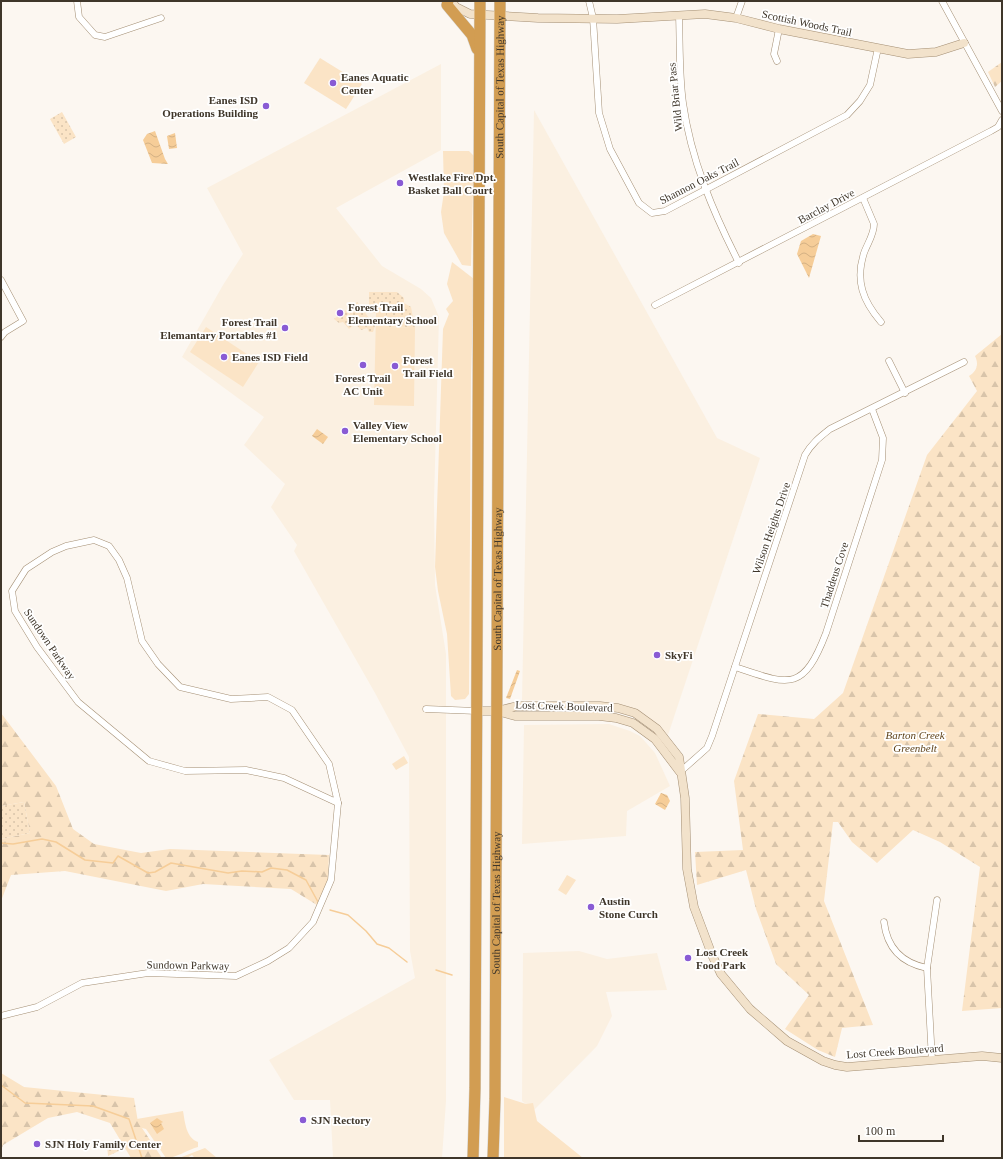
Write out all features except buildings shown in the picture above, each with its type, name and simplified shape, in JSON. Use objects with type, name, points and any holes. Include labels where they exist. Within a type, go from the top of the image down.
[{"type":"highway","points":[[450,1],[448,5],[472,36],[480,56]]},
{"type":"highway","name":"South Capital of Texas Highway","points":[[473,1158],[475,1095],[480,1]]},
{"type":"highway","name":"South Capital of Texas Highway","points":[[493,1158],[495,1098],[500,1]]},
{"type":"street","points":[[77,1],[80,17],[94,35],[105,37],[161,18]]},
{"type":"street","name":"Scottish Woods Trail","points":[[450,1],[462,11],[500,16],[617,19],[705,14],[736,18],[779,29],[908,54],[936,52],[964,43]]},
{"type":"street","name":"Shannon Oaks Trail","points":[[589,1],[593,18],[599,113],[610,149],[639,203],[652,213],[659,212],[705,190],[847,115],[860,101],[870,85],[878,48]]},
{"type":"street","points":[[736,18],[742,1]]},
{"type":"street","points":[[942,1],[964,43],[998,100],[1002,112]]},
{"type":"street","name":"Wild Briar Pass","points":[[679,15],[683,102],[689,137],[705,190],[717,220],[739,263]]},
{"type":"street","points":[[777,60],[774,54],[779,29]]},
{"type":"street","name":"Barclay Drive","points":[[655,305],[739,263],[991,131],[998,127],[1002,120]]},
{"type":"street","points":[[863,198],[874,224],[862,264],[862,290],[866,302],[881,322]]},
{"type":"street","points":[[1,280],[23,321],[5,332],[1,337]]},
{"type":"street","points":[[889,360],[905,393]]},
{"type":"street","name":"Wilson Heights Drive","points":[[680,772],[707,748],[805,455],[815,441],[830,429],[905,393],[964,362]]},
{"type":"street","name":"Thaddeus Cove","points":[[735,667],[770,679],[788,680],[803,675],[815,661],[826,633],[882,460],[883,438],[872,409]]},
{"type":"street","name":"Sundown Parkway","points":[[1,1016],[36,1007],[82,983],[148,973],[236,976],[268,961],[289,948],[313,922],[331,880],[338,803],[329,764],[292,710],[268,697],[231,699],[180,687],[158,664],[142,641],[127,578],[119,560],[108,546],[94,540],[66,546],[52,552],[26,569],[12,590],[14,611],[37,647],[78,702],[149,761],[185,771],[246,770],[284,778],[338,803]]},
{"type":"street","name":"Lost Creek Boulevard","points":[[426,709],[497,712],[517,706],[581,705],[618,708],[635,713],[657,729],[679,757],[685,798],[687,869],[694,907],[712,955],[721,974],[750,1009],[788,1041],[810,1055],[835,1065],[861,1066],[982,1056],[1002,1058]]},
{"type":"street","points":[[932,1060],[927,968],[937,900]]},
{"type":"street","points":[[884,922],[885,931],[891,946],[897,954],[906,961],[927,968]]},
{"type":"shaded area","points":[[441,64],[441,150],[336,208],[382,266],[421,289],[431,298],[439,317],[434,501],[435,585],[446,654],[446,1101],[442,1158],[333,1158],[330,1100],[294,1100],[269,1060],[415,978],[410,951],[409,757],[375,693],[294,551],[297,545],[271,507],[285,484],[244,445],[264,417],[182,357],[223,285],[243,254],[207,188]]},
{"type":"shaded area","points":[[534,110],[717,438],[760,458],[668,735],[644,715],[629,707],[612,702],[522,700]]},
{"type":"shaded area","points":[[609,724],[640,736],[655,753],[670,786],[627,811],[626,836],[522,844],[524,725]]},
{"type":"shaded area","points":[[579,951],[607,959],[657,953],[667,990],[606,992],[612,1016],[597,1046],[534,1110],[522,1101],[523,953]]},
{"type":"green space","name":"Eanes Aquatic Center","points":[[320,58],[362,84],[346,109],[304,83]]},
{"type":"green space","points":[[1002,62],[1002,81],[995,87],[988,72]]},
{"type":"green space","points":[[62,112],[76,137],[64,144],[50,119]]},
{"type":"green space","points":[[443,151],[469,151],[474,156],[471,266],[462,265],[444,233],[441,212],[444,192]]},
{"type":"green space","points":[[452,262],[474,279],[471,375],[469,694],[465,699],[455,700],[451,696],[447,634],[438,591],[435,567],[443,329],[449,314],[446,309],[453,301],[447,284]]},
{"type":"green space","points":[[369,292],[397,292],[404,298],[404,303],[411,307],[415,328],[386,327],[386,313],[372,313],[369,310]]},
{"type":"green space","points":[[357,302],[375,326],[373,332],[369,332],[367,328],[361,330],[349,317],[354,325],[349,329],[343,322],[339,323],[334,319],[346,310],[349,312],[348,316],[350,313],[348,310]]},
{"type":"green space","name":"Forest Trail Field","points":[[376,313],[387,313],[387,327],[415,328],[414,406],[374,405]]},
{"type":"green space","name":"Eanes ISD Field","points":[[206,327],[259,362],[243,387],[190,352]]},
{"type":"green space","name":"Barton Creek Greenbelt","points":[[1002,334],[1002,1008],[962,1011],[980,867],[940,842],[913,830],[877,863],[852,842],[838,822],[833,822],[824,901],[873,1025],[842,1028],[835,1057],[818,1050],[785,1029],[809,995],[776,964],[756,909],[746,870],[697,885],[695,852],[743,850],[734,781],[758,714],[814,719],[843,693],[927,455],[977,391],[969,376],[974,372],[976,367],[977,362],[975,356]]},
{"type":"green space","points":[[1,713],[56,786],[73,829],[94,844],[141,853],[170,849],[329,855],[328,880],[317,905],[291,889],[203,884],[166,891],[65,871],[11,875],[1,901],[1,839],[30,833],[24,802],[1,806]]},
{"type":"green space","points":[[404,756],[408,763],[396,770],[392,764]]},
{"type":"green space","points":[[24,802],[30,833],[1,839],[1,806]]},
{"type":"green space","points":[[567,875],[576,880],[566,895],[558,890]]},
{"type":"green space","points":[[1,1073],[24,1087],[134,1098],[138,1122],[162,1158],[131,1158],[110,1123],[77,1112],[48,1118],[3,1145],[1,1151]]},
{"type":"green space","points":[[504,1097],[526,1104],[533,1103],[537,1121],[583,1158],[504,1158]]},
{"type":"green space","points":[[183,1111],[185,1125],[191,1137],[198,1142],[198,1147],[170,1158],[166,1158],[146,1129],[134,1126],[131,1120]]},
{"type":"green space","points":[[113,1141],[119,1151],[108,1156],[107,1145]]},
{"type":"green space","points":[[205,1148],[217,1158],[195,1158],[192,1155],[187,1158],[179,1158]]},
{"type":"water","points":[[155,131],[168,164],[152,163],[143,140],[147,134]]},
{"type":"water","points":[[175,133],[177,148],[169,149],[167,136]]},
{"type":"water","points":[[813,234],[821,236],[809,278],[797,254],[801,241]]},
{"type":"water","points":[[317,429],[328,437],[323,444],[312,436]]},
{"type":"water","points":[[517,670],[520,671],[510,699],[506,698]]},
{"type":"water","points":[[661,793],[667,795],[670,801],[665,810],[655,804]]},
{"type":"water","points":[[157,1118],[163,1122],[161,1123],[164,1129],[157,1134],[150,1123]]},
{"type":"waterway","points":[[1,843],[13,844],[42,839],[56,842],[85,860],[113,863],[118,856],[148,873],[155,872],[171,863],[228,873],[242,871],[262,872],[271,868],[287,870],[306,880],[318,902]]},
{"type":"waterway","points":[[330,910],[348,915],[366,931],[377,944],[389,948],[407,962]]},
{"type":"waterway","points":[[436,970],[452,975]]},
{"type":"waterway","points":[[1,1085],[25,1103],[93,1106],[129,1119],[142,1158]]},
{"type":"place","name":"Eanes Aquatic Center","points":[[333,83]]},
{"type":"place","name":"Eanes ISD Operations Building","points":[[266,106]]},
{"type":"place","name":"Westlake Fire Dpt. Basket Ball Court","points":[[400,183]]},
{"type":"place","name":"Forest Trail Elementary School","points":[[340,313]]},
{"type":"place","name":"Forest Trail Elemantary Portables #1","points":[[285,328]]},
{"type":"place","name":"Eanes ISD Field","points":[[224,357]]},
{"type":"place","name":"Forest Trail AC Unit","points":[[363,365]]},
{"type":"place","name":"Forest Trail Field","points":[[395,366]]},
{"type":"place","name":"Valley View Elementary School","points":[[345,431]]},
{"type":"place","name":"SkyFi","points":[[657,655]]},
{"type":"place","name":"Austin Stone Curch","points":[[591,907]]},
{"type":"place","name":"Lost Creek Food Park","points":[[688,958]]},
{"type":"place","name":"SJN Rectory","points":[[303,1120]]},
{"type":"place","name":"SJN Holy Family Center","points":[[37,1144]]}]
